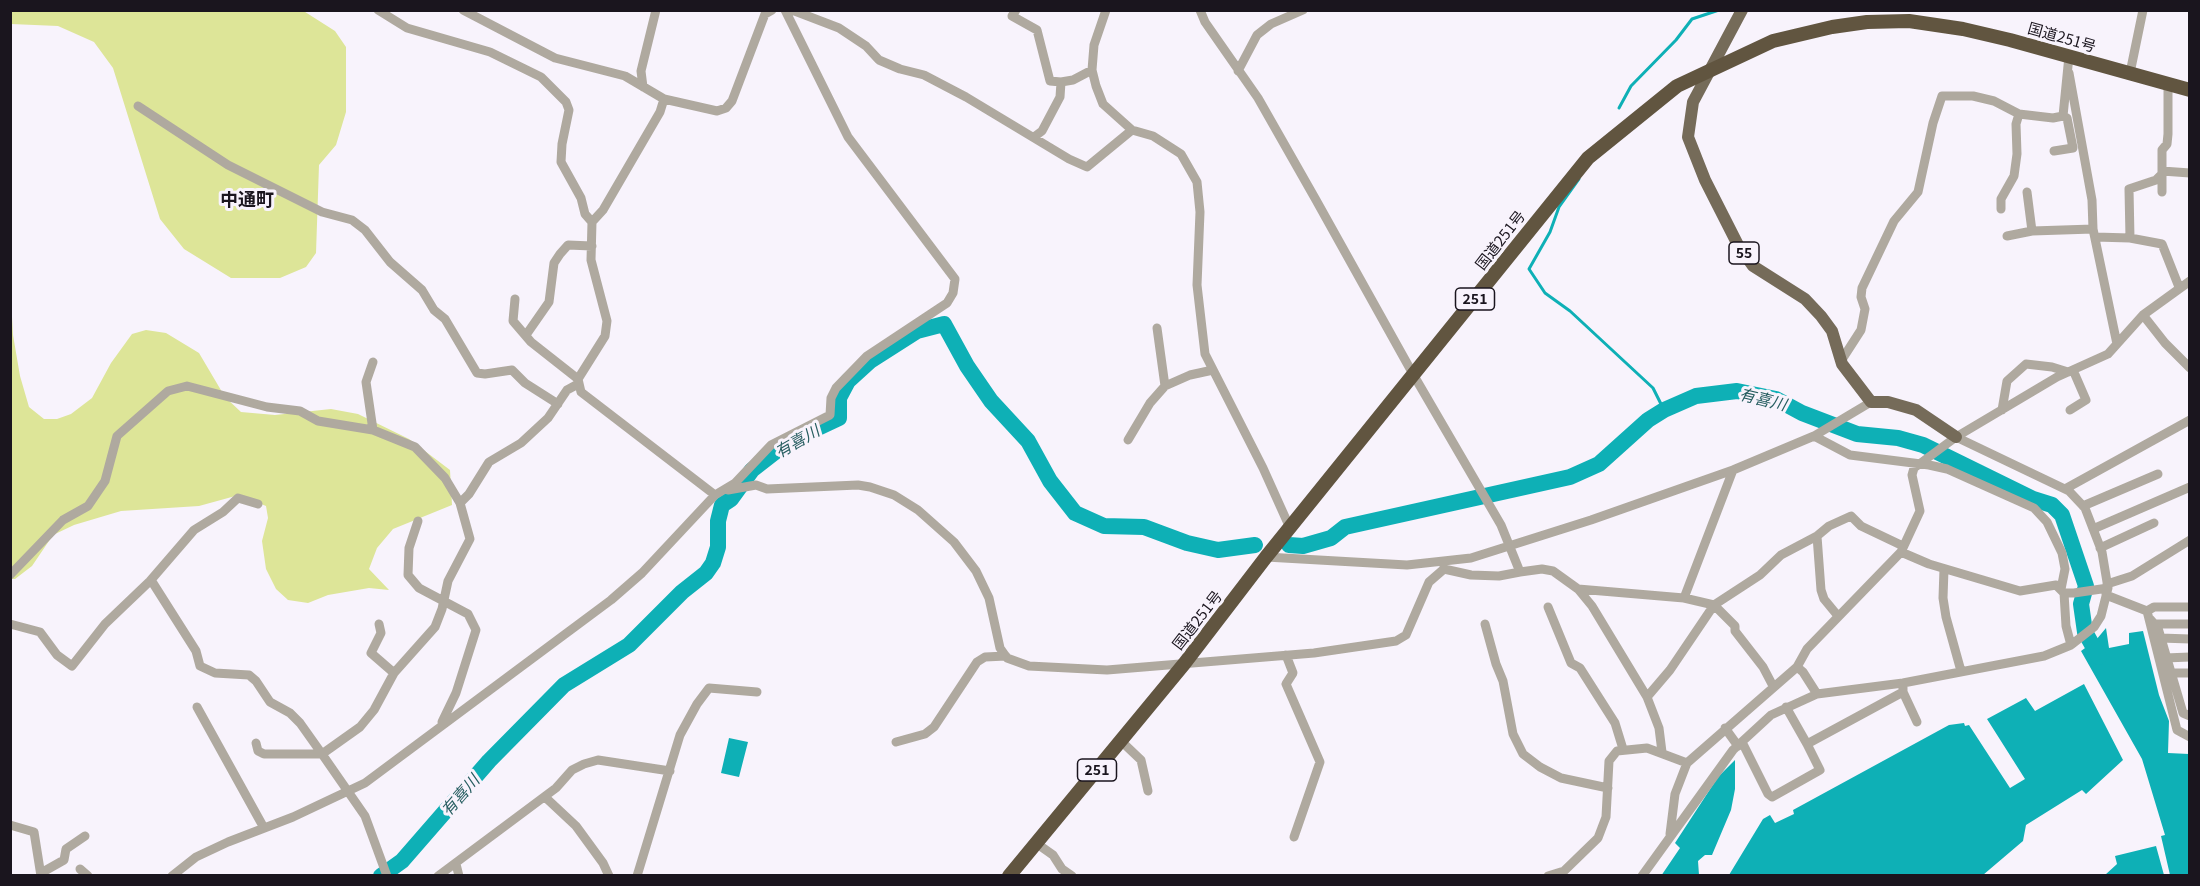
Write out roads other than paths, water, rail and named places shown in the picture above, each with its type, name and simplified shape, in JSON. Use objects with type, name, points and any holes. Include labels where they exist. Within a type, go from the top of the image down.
[{"type":"highway","name":"国道251号","points":[[1009,876],[1184,663],[1266,557],[1588,158],[1677,86],[1773,41],[1867,22],[1909,21],[1962,29],[2190,90]]},
{"type":"main road","name":"55","points":[[1742,10],[1693,102],[1688,137],[1692,151],[1738,245],[1753,266],[1804,299],[1821,316],[1832,331],[1841,362],[1871,402]]},
{"type":"main road","points":[[1871,402],[1900,404],[1916,410],[1956,437]]},
{"type":"street","points":[[378,10],[407,28],[490,52],[541,76],[566,102],[569,110],[561,162],[581,198],[585,214],[592,222],[591,260],[607,321],[605,336],[578,381],[567,390],[548,418],[521,443],[489,462],[469,494],[460,503]]},
{"type":"street","points":[[463,10],[555,58],[625,76],[664,99],[717,111],[726,108],[732,101],[765,14],[772,10]]},
{"type":"street","points":[[643,87],[641,71],[656,10]]},
{"type":"street","points":[[172,876],[196,857],[365,783],[441,724],[611,600],[642,573],[715,495],[735,483],[771,445],[830,415],[831,398],[850,371],[867,356],[947,303],[953,293],[955,279],[848,137],[785,10]]},
{"type":"street","points":[[792,10],[806,13],[839,28],[866,46],[879,60],[900,69],[924,75],[1069,159],[1087,167],[1132,130]]},
{"type":"street","points":[[1016,10],[1012,16],[1037,30],[1050,81],[1073,80],[1092,70]]},
{"type":"street","points":[[1106,10],[1094,45],[1092,70],[1103,104],[1132,130],[1153,136],[1181,154],[1197,183],[1200,212],[1197,285],[1205,354],[1263,468],[1290,528]]},
{"type":"street","points":[[1200,10],[1258,99],[1316,200],[1466,468],[1501,525],[1521,572]]},
{"type":"street","points":[[1238,71],[1257,35],[1271,24],[1304,10]]},
{"type":"street","points":[[2130,73],[2144,10]]},
{"type":"street","points":[[2062,116],[2069,56]]},
{"type":"street","points":[[2068,71],[2072,80],[2075,111],[2092,200],[2094,233],[2116,344]]},
{"type":"street","points":[[1034,137],[1042,131],[1060,97],[1061,82]]},
{"type":"street","points":[[2162,192],[2162,150],[2167,144],[2168,134],[2168,84]]},
{"type":"street","points":[[1841,362],[1861,330],[1865,309],[1861,297],[1863,288],[1894,221],[1918,192],[1930,132],[1942,96],[1973,96],[1994,101],[2019,114],[2067,118],[2073,148],[2054,151]]},
{"type":"street","points":[[592,222],[603,210],[660,112],[664,99]]},
{"type":"street","points":[[138,106],[228,165],[322,212],[352,220],[365,230],[390,262],[422,290],[434,310],[445,319],[477,373],[485,375],[512,370],[525,384],[558,404]]},
{"type":"street","points":[[2001,209],[2001,200],[2014,176],[2017,154],[2016,124],[2019,114]]},
{"type":"street","points":[[2130,237],[2129,189],[2156,180],[2162,173],[2190,173]]},
{"type":"street","points":[[2027,192],[2032,231]]},
{"type":"street","points":[[2007,236],[2032,231],[2094,233],[2130,237],[2162,244],[2179,287]]},
{"type":"street","points":[[526,335],[549,302],[554,263],[560,254],[568,245],[592,246]]},
{"type":"street","points":[[1670,837],[1675,794],[1687,763],[1797,667],[1807,649],[1902,549],[1920,511],[1912,476],[1922,461],[1956,437],[2071,371],[2108,354],[2143,315],[2190,281]]},
{"type":"street","points":[[515,299],[513,321],[578,381],[581,392],[715,495]]},
{"type":"street","points":[[2143,315],[2165,344],[2190,368]]},
{"type":"street","points":[[1157,328],[1165,386]]},
{"type":"street","points":[[373,362],[366,382],[373,430]]},
{"type":"street","points":[[2002,411],[2007,381],[2026,364],[2071,371]]},
{"type":"street","points":[[1128,440],[1150,403],[1165,386],[1190,375],[1213,370]]},
{"type":"street","points":[[2070,410],[2086,400],[2071,371]]},
{"type":"street","points":[[10,575],[63,520],[88,506],[105,481],[117,436],[168,391],[187,386],[267,407],[300,411],[318,421],[373,430],[415,447],[445,478],[460,503],[470,539],[448,581],[444,602],[435,627],[394,673],[374,710],[360,727],[322,754],[264,754],[258,751],[256,743]]},
{"type":"street","points":[[715,495],[756,485],[767,489],[794,486],[870,487],[894,495],[918,510],[954,542],[976,572],[989,598],[1000,648],[1006,656],[1017,663],[1029,666],[1107,670],[1359,648],[1396,641],[1407,635],[1429,582],[1444,566],[1591,520],[1733,470],[1814,436],[1871,402]]},
{"type":"street","points":[[2065,489],[2190,420]]},
{"type":"street","points":[[1814,436],[1850,455],[1922,461],[1966,476],[2034,508],[2047,522],[2062,553],[2065,569],[2066,626],[2073,644]]},
{"type":"street","points":[[1642,876],[1713,775],[1740,744],[1771,715],[1816,694],[1903,687],[1961,671],[2044,656],[2073,644],[2094,627],[2101,616],[2105,592],[2100,548],[2083,506],[2065,489],[1956,437]]},
{"type":"street","points":[[1684,598],[1733,470]]},
{"type":"street","points":[[2083,506],[2158,474]]},
{"type":"street","points":[[2093,529],[2190,487]]},
{"type":"street","points":[[10,624],[40,632],[57,655],[72,666],[105,624],[151,580],[194,530],[223,513],[238,498],[258,504]]},
{"type":"street","points":[[1647,697],[1670,670],[1714,605],[1760,575],[1781,555],[1818,536],[1836,522],[1851,516],[1861,526],[1944,569],[2020,591],[2056,585],[2066,592],[2105,592],[2150,617],[2190,624]]},
{"type":"street","points":[[418,521],[409,548],[408,575],[419,588],[468,614],[476,630],[456,693],[441,724]]},
{"type":"street","points":[[2100,548],[2154,523]]},
{"type":"street","points":[[1818,536],[1821,590],[1824,599],[1838,616]]},
{"type":"street","points":[[2105,592],[2190,540]]},
{"type":"street","points":[[1266,557],[1444,566],[1471,575],[1499,576],[1547,569],[1578,589],[1592,606],[1647,697],[1659,728],[1662,752]]},
{"type":"street","points":[[1944,569],[1943,598],[1946,617],[1961,671]]},
{"type":"street","points":[[151,580],[196,651],[200,666],[215,673],[249,675],[256,681],[270,702],[290,713],[300,723],[365,816],[387,876]]},
{"type":"street","points":[[1578,589],[1684,598],[1714,605],[1735,626],[1735,631],[1763,667],[1773,686]]},
{"type":"street","points":[[1548,607],[1571,663],[1580,668],[1615,723],[1623,749]]},
{"type":"street","points":[[2190,607],[2154,607],[2150,617],[2177,730],[2190,736]]},
{"type":"street","points":[[2150,617],[2160,638],[2183,713],[2190,716]]},
{"type":"street","points":[[379,624],[381,633],[371,653],[394,673]]},
{"type":"street","points":[[1485,624],[1503,681],[1514,734],[1524,754],[1540,767],[1561,778],[1608,788]]},
{"type":"street","points":[[2160,638],[2190,639]]},
{"type":"street","points":[[1286,655],[1293,673],[1286,684],[1320,762],[1294,837]]},
{"type":"street","points":[[896,742],[925,734],[934,727],[977,662],[985,657],[1006,656]]},
{"type":"street","points":[[2165,657],[2190,657]]},
{"type":"street","points":[[1797,667],[1803,672],[1816,694]]},
{"type":"street","points":[[2169,673],[2190,673]]},
{"type":"street","points":[[1903,687],[1917,722]]},
{"type":"street","points":[[1807,744],[1903,687]]},
{"type":"street","points":[[637,876],[680,735],[697,704],[709,688],[757,692]]},
{"type":"street","points":[[197,707],[264,828]]},
{"type":"street","points":[[1725,728],[1740,744],[1768,794],[1772,797],[1820,770],[1786,707]]},
{"type":"street","points":[[1120,741],[1141,760],[1148,791]]},
{"type":"street","points":[[1548,876],[1563,873],[1598,838],[1606,817],[1609,761],[1617,751],[1647,748],[1687,763]]},
{"type":"street","points":[[438,876],[545,797],[572,770],[598,760],[670,771]]},
{"type":"street","points":[[545,797],[576,826],[603,863],[609,876]]},
{"type":"street","points":[[10,825],[34,832],[41,874],[64,860],[66,849],[84,836]]},
{"type":"street","points":[[1036,843],[1053,855],[1062,869],[1072,876]]},
{"type":"street","points":[[456,864],[459,876]]},
{"type":"water","points":[[2106,628],[2109,648],[2129,644],[2129,633],[2143,631],[2159,695],[2169,721],[2168,753],[2189,754],[2189,875],[2170,875],[2161,836],[2165,835],[2142,759],[2081,651],[2096,640]]},
{"type":"water","points":[[2084,684],[2123,760],[2086,794],[2082,790],[2026,825],[2023,841],[1983,875],[1729,875],[1763,819],[1770,815],[1775,823],[1794,814],[1793,810],[1949,725],[1964,723],[1965,726],[1969,725],[2010,788],[2025,779],[1987,719],[2026,698],[2035,711]]},
{"type":"water","points":[[729,738],[748,742],[739,777],[721,773]]},
{"type":"water","points":[[1735,760],[1735,789],[1731,810],[1712,855],[1705,855],[1698,861],[1699,875],[1661,876],[1680,848],[1675,843],[1718,777]]},
{"type":"water","points":[[2156,846],[2164,875],[2105,875],[2117,864],[2115,856]]},
{"type":"waterway","points":[[1619,108],[1631,86],[1676,40],[1692,19],[1719,10]]},
{"type":"waterway","points":[[1579,179],[1559,207],[1550,232],[1529,269],[1545,293],[1570,311],[1653,388],[1664,410]]},
{"type":"waterway","name":"有喜川","points":[[381,876],[402,861],[489,761],[564,685],[629,645],[682,592],[706,573],[713,563],[718,547],[718,521],[722,505],[731,499],[752,470],[788,442],[839,418],[839,398],[848,381],[870,361],[917,331],[944,324],[967,366],[991,401],[1028,441],[1050,481],[1075,513],[1104,526],[1144,527],[1187,543],[1218,550],[1255,545]]},
{"type":"waterway","name":"有喜川","points":[[1289,545],[1303,546],[1331,538],[1345,527],[1570,477],[1599,464],[1648,420],[1664,410],[1696,396],[1737,391],[1776,399],[1802,413],[1857,434],[1898,438],[1923,445],[2033,499],[2052,505],[2062,515],[2086,586],[2081,604],[2085,632],[2099,657]]},
{"type":"district","name":"中通町","points":[[247,199]]}]
